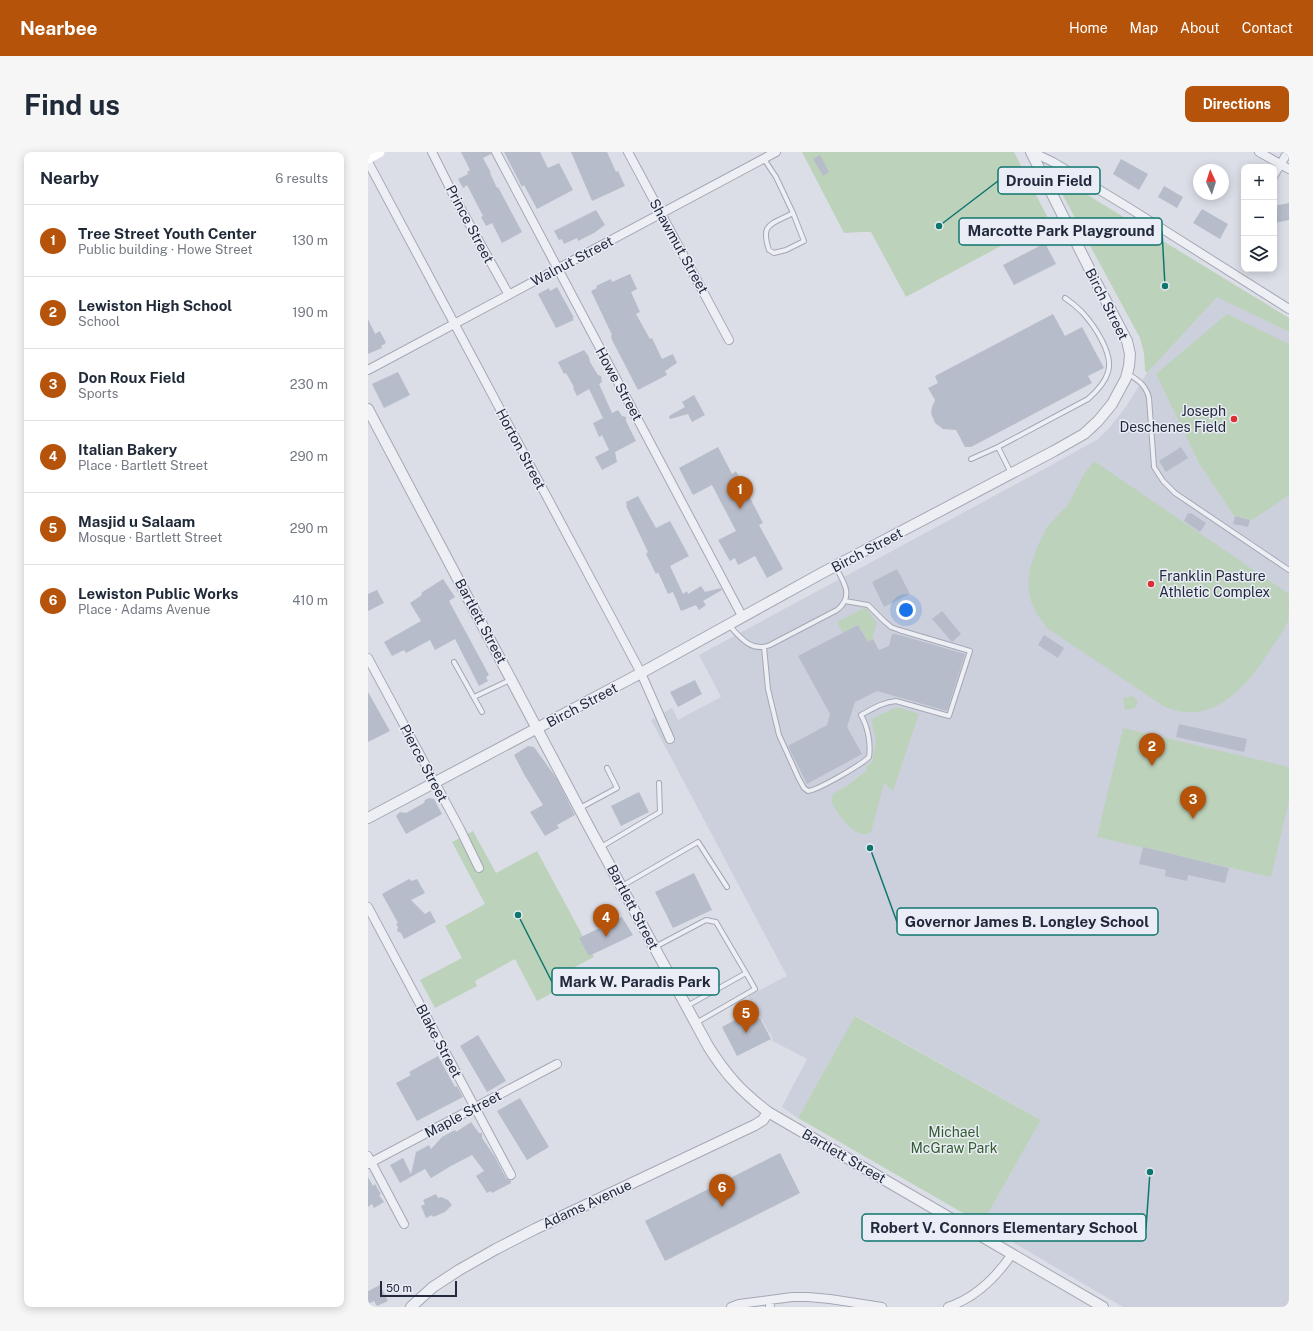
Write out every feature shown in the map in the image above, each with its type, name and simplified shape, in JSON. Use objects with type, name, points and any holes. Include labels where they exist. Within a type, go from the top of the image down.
[{"type":"main road","points":[[368,158],[379,152]]},
{"type":"street","name":"Prince Street","points":[[432,152],[456,200],[509,295]]},
{"type":"street","name":"Howe Street","points":[[496,152],[648,436],[742,616]]},
{"type":"street","name":"Shawmut Street","points":[[628,152],[729,340]]},
{"type":"street","name":"Walnut Street","points":[[368,370],[661,214],[762,155],[776,152]]},
{"type":"street","points":[[1031,152],[1053,162],[1126,206],[1289,309]]},
{"type":"street","name":"Birch Street","points":[[368,818],[640,673],[835,566],[1084,434],[1098,421],[1112,404],[1127,373],[1130,354],[1127,341],[1031,152]]},
{"type":"street","points":[[1259,152],[1289,169]]},
{"type":"street","points":[[1277,170],[1288,152]]},
{"type":"street","name":"Horton Street","points":[[368,162],[640,673],[670,739]]},
{"type":"street","name":"Bartlett Street","points":[[368,409],[600,847],[696,1024],[718,1062],[738,1087],[768,1112],[1103,1307]]},
{"type":"street","name":"Pierce Street","points":[[368,658],[479,868]]},
{"type":"street","name":"Blake Street","points":[[368,907],[511,1175]]},
{"type":"street","name":"Maple Street","points":[[369,1160],[557,1064]]},
{"type":"street","name":"Adams Avenue","points":[[411,1307],[433,1287],[496,1249],[615,1190],[749,1128],[763,1120],[768,1112]]},
{"type":"street","points":[[369,1160],[404,1224]]},
{"type":"street","points":[[948,1307],[963,1300],[991,1280],[1001,1270],[1012,1254]]},
{"type":"street","points":[[731,1307],[739,1304],[792,1297],[808,1297],[882,1307]]},
{"type":"lane","points":[[762,155],[776,177],[793,213],[804,241],[786,250],[774,253],[769,250],[765,232],[768,227],[793,213]]},
{"type":"lane","points":[[971,459],[998,447],[1088,399],[1096,392],[1109,372],[1109,362],[1106,349],[1096,329],[1082,311],[1065,298]]},
{"type":"lane","points":[[1127,373],[1144,384],[1148,390],[1154,467],[1163,481],[1175,493],[1289,570]]},
{"type":"lane","points":[[998,447],[1011,473]]},
{"type":"lane","points":[[728,624],[747,644],[758,648],[764,647],[837,610],[845,601],[846,590],[835,566]]},
{"type":"lane","points":[[764,647],[768,689],[779,735],[804,788],[808,791],[816,789],[859,765],[869,757],[869,743],[861,716],[883,704],[896,701],[949,716],[970,651],[895,628],[878,616],[868,605],[845,601]]},
{"type":"lane","points":[[454,662],[482,712]]},
{"type":"lane","points":[[474,697],[512,679]]},
{"type":"lane","points":[[580,809],[617,788],[607,768]]},
{"type":"lane","points":[[600,847],[660,812],[659,783]]},
{"type":"lane","points":[[622,886],[698,842],[727,887]]},
{"type":"lane","points":[[655,948],[706,920],[716,922],[755,989],[696,1024]]},
{"type":"lane","points":[[687,1006],[746,973]]},
{"type":"shaded area","points":[[1217,296],[1289,332],[1289,1307],[1123,1307],[982,1224],[1041,1120],[856,1016],[798,1118],[782,1107],[807,1059],[771,1040],[773,1039],[748,996],[787,976],[651,720],[672,708],[678,720],[721,697],[699,655],[1098,439],[1125,408],[1147,373]]},
{"type":"green space","points":[[802,152],[1014,152],[1049,220],[906,297],[871,232],[844,233]]},
{"type":"green space","points":[[1053,175],[1289,318],[1289,332],[1217,297],[1147,373],[1145,370],[1144,353],[1140,338]]},
{"type":"green space","name":"Joseph Deschenes Field","points":[[1227,314],[1289,344],[1289,495],[1252,520],[1234,516],[1200,465],[1156,374]]},
{"type":"green space","name":"Franklin Pasture Athletic Complex","points":[[1094,461],[1289,594],[1288,621],[1280,636],[1261,664],[1240,689],[1227,700],[1214,707],[1199,712],[1183,712],[1165,707],[1047,628],[1036,613],[1031,601],[1028,587],[1030,568],[1038,545],[1046,529],[1067,506],[1084,474]]},
{"type":"green space","points":[[864,608],[867,609],[877,623],[872,640],[868,642],[858,625],[843,633],[837,622]]},
{"type":"green space","points":[[1133,696],[1138,701],[1135,708],[1125,710],[1123,698]]},
{"type":"green space","points":[[895,708],[900,708],[919,714],[893,791],[884,783],[871,832],[865,834],[860,833],[854,830],[842,819],[831,801],[833,794],[848,785],[867,770],[866,767],[872,762],[876,741],[871,719]]},
{"type":"green space","points":[[1123,728],[1289,767],[1289,801],[1271,877],[1097,837]]},
{"type":"green space","points":[[473,831],[496,873],[537,851],[594,957],[552,979],[558,990],[537,1001],[515,959],[475,981],[477,986],[435,1008],[420,980],[462,958],[445,926],[485,904],[452,842]]},
{"type":"green space","name":"Michael McGraw Park","points":[[855,1016],[1041,1120],[982,1224],[798,1118]]},
{"type":"building","points":[[461,152],[491,152],[491,154],[483,158],[497,188],[498,187],[522,232],[502,243],[492,223],[486,226],[481,217],[483,216],[467,185],[463,188],[458,179],[468,174],[467,172],[470,170]]},
{"type":"building","points":[[504,152],[540,152],[548,168],[559,163],[573,190],[537,209],[524,185],[522,187]]},
{"type":"building","points":[[571,152],[607,152],[616,172],[618,171],[625,186],[592,201]]},
{"type":"building","points":[[820,155],[829,172],[823,176],[813,159]]},
{"type":"building","points":[[1121,159],[1148,174],[1139,190],[1113,174]]},
{"type":"building","points":[[1164,186],[1183,197],[1177,208],[1158,197]]},
{"type":"building","points":[[1289,203],[1289,220],[1277,222],[1277,205]]},
{"type":"building","points":[[1202,209],[1228,224],[1220,239],[1193,223]]},
{"type":"building","points":[[596,210],[605,225],[594,233],[578,241],[577,238],[564,244],[562,239],[559,240],[554,231]]},
{"type":"building","points":[[1045,243],[1056,264],[1014,285],[1003,265]]},
{"type":"building","points":[[630,274],[637,289],[631,292],[640,312],[636,314],[650,339],[652,338],[662,359],[673,354],[677,363],[665,371],[667,375],[638,390],[612,340],[612,335],[591,291],[597,288],[596,286],[611,279],[612,282]]},
{"type":"building","points":[[557,287],[574,320],[556,328],[538,294],[549,288],[550,291]]},
{"type":"building","points":[[1053,314],[1065,336],[1082,327],[1104,368],[1088,376],[1092,383],[971,447],[965,447],[956,430],[943,429],[935,423],[931,413],[935,400],[928,388],[938,383],[935,376]]},
{"type":"building","points":[[368,319],[375,334],[380,331],[386,343],[381,346],[382,348],[368,354]]},
{"type":"building","points":[[584,350],[598,375],[601,376],[602,382],[599,384],[612,413],[618,410],[622,416],[626,417],[626,421],[636,441],[615,452],[617,462],[602,470],[595,457],[609,450],[602,435],[599,437],[593,423],[603,418],[589,389],[577,396],[573,388],[574,387],[566,373],[564,374],[558,362]]},
{"type":"building","points":[[398,372],[410,395],[384,408],[372,384]]},
{"type":"building","points":[[694,395],[705,415],[692,422],[688,414],[670,419],[669,416],[685,407],[682,402]]},
{"type":"building","points":[[718,447],[732,474],[736,471],[763,523],[759,525],[783,569],[767,578],[755,556],[738,565],[735,558],[730,561],[718,540],[736,531],[712,485],[693,495],[679,468]]},
{"type":"building","points":[[1181,447],[1188,458],[1166,472],[1159,461]]},
{"type":"building","points":[[638,496],[656,528],[670,521],[689,556],[670,566],[683,594],[687,591],[688,594],[701,586],[705,592],[721,588],[722,590],[703,601],[706,605],[699,610],[696,605],[681,611],[673,592],[668,594],[658,572],[656,574],[646,554],[648,552],[626,506],[626,502]]},
{"type":"building","points":[[1188,513],[1191,513],[1206,523],[1200,532],[1184,521]]},
{"type":"building","points":[[1235,516],[1250,520],[1248,527],[1233,524]]},
{"type":"building","points":[[897,569],[910,594],[884,607],[872,582]]},
{"type":"building","points":[[443,579],[455,597],[449,601],[489,675],[486,677],[488,681],[479,686],[455,639],[435,650],[430,640],[406,653],[404,650],[392,656],[384,642],[421,621],[410,603],[422,595],[421,593]]},
{"type":"building","points":[[377,590],[384,603],[368,611],[368,594]]},
{"type":"building","points":[[942,611],[961,634],[952,642],[932,619]]},
{"type":"building","points":[[858,625],[868,642],[873,639],[879,650],[889,646],[892,634],[896,634],[965,654],[947,711],[877,691],[855,702],[847,727],[862,754],[807,784],[788,746],[827,725],[830,714],[798,656]]},
{"type":"building","points":[[1044,635],[1064,648],[1058,658],[1038,645]]},
{"type":"building","points":[[695,680],[702,694],[678,707],[670,692]]},
{"type":"building","points":[[368,692],[390,731],[368,742]]},
{"type":"building","points":[[1179,724],[1247,739],[1244,752],[1176,737]]},
{"type":"building","points":[[528,746],[534,747],[557,779],[575,815],[557,825],[559,828],[545,836],[530,812],[543,805],[514,755]]},
{"type":"building","points":[[639,792],[649,812],[621,826],[611,806]]},
{"type":"building","points":[[429,798],[434,799],[442,814],[406,834],[396,816],[400,812],[406,813],[424,803],[425,800]]},
{"type":"building","points":[[1143,847],[1229,868],[1225,883],[1188,875],[1187,881],[1165,876],[1166,870],[1139,864]]},
{"type":"building","points":[[694,873],[712,910],[673,928],[655,892]]},
{"type":"building","points":[[409,879],[412,881],[417,879],[425,893],[411,900],[425,914],[430,911],[436,922],[404,939],[401,933],[397,931],[398,927],[396,924],[398,923],[382,894]]},
{"type":"building","points":[[622,917],[633,935],[589,956],[579,938]]},
{"type":"building","points":[[744,1015],[749,1023],[760,1018],[771,1039],[737,1056],[722,1027]]},
{"type":"building","points":[[478,1035],[506,1081],[487,1092],[460,1046]]},
{"type":"building","points":[[438,1056],[455,1087],[457,1086],[463,1097],[417,1121],[396,1083],[411,1075],[409,1072]]},
{"type":"building","points":[[520,1098],[549,1147],[527,1160],[497,1111]]},
{"type":"building","points":[[471,1122],[479,1133],[482,1133],[482,1138],[495,1157],[506,1178],[511,1180],[511,1183],[492,1193],[491,1191],[487,1193],[476,1176],[484,1171],[472,1155],[431,1178],[425,1169],[400,1183],[390,1165],[403,1158],[411,1174],[416,1152],[429,1145],[431,1149],[442,1137],[455,1130],[456,1132]]},
{"type":"building","points":[[780,1153],[800,1193],[665,1261],[645,1221]]},
{"type":"building","points":[[368,1177],[373,1186],[375,1184],[381,1194],[379,1195],[384,1202],[374,1208],[372,1204],[368,1207]]},
{"type":"building","points":[[436,1194],[438,1198],[441,1197],[448,1200],[452,1205],[445,1212],[426,1218],[421,1206],[425,1204],[423,1200]]},
{"type":"building","points":[[380,1285],[388,1301],[377,1306],[374,1301],[368,1304],[368,1291]]},
{"type":"place","name":"Drouin Field","points":[[939,226]]},
{"type":"place","name":"Marcotte Park Playground","points":[[1165,286]]},
{"type":"place","name":"Joseph Deschenes Field","points":[[1234,419]]},
{"type":"place","name":"Tree Street Youth Center","points":[[740,509]]},
{"type":"place","name":"Franklin Pasture Athletic Complex","points":[[1151,584]]},
{"type":"place","name":"Lewiston High School","points":[[1152,766]]},
{"type":"place","name":"Don Roux Field","points":[[1193,819]]},
{"type":"place","name":"Governor James B. Longley School","points":[[870,848]]},
{"type":"place","name":"Mark W. Paradis Park","points":[[518,915]]},
{"type":"place","name":"Italian Bakery","points":[[606,937]]},
{"type":"place","name":"Masjid u Salaam","points":[[746,1033]]},
{"type":"place","name":"Robert V. Connors Elementary School","points":[[1150,1172]]},
{"type":"place","name":"Lewiston Public Works","points":[[722,1207]]}]
